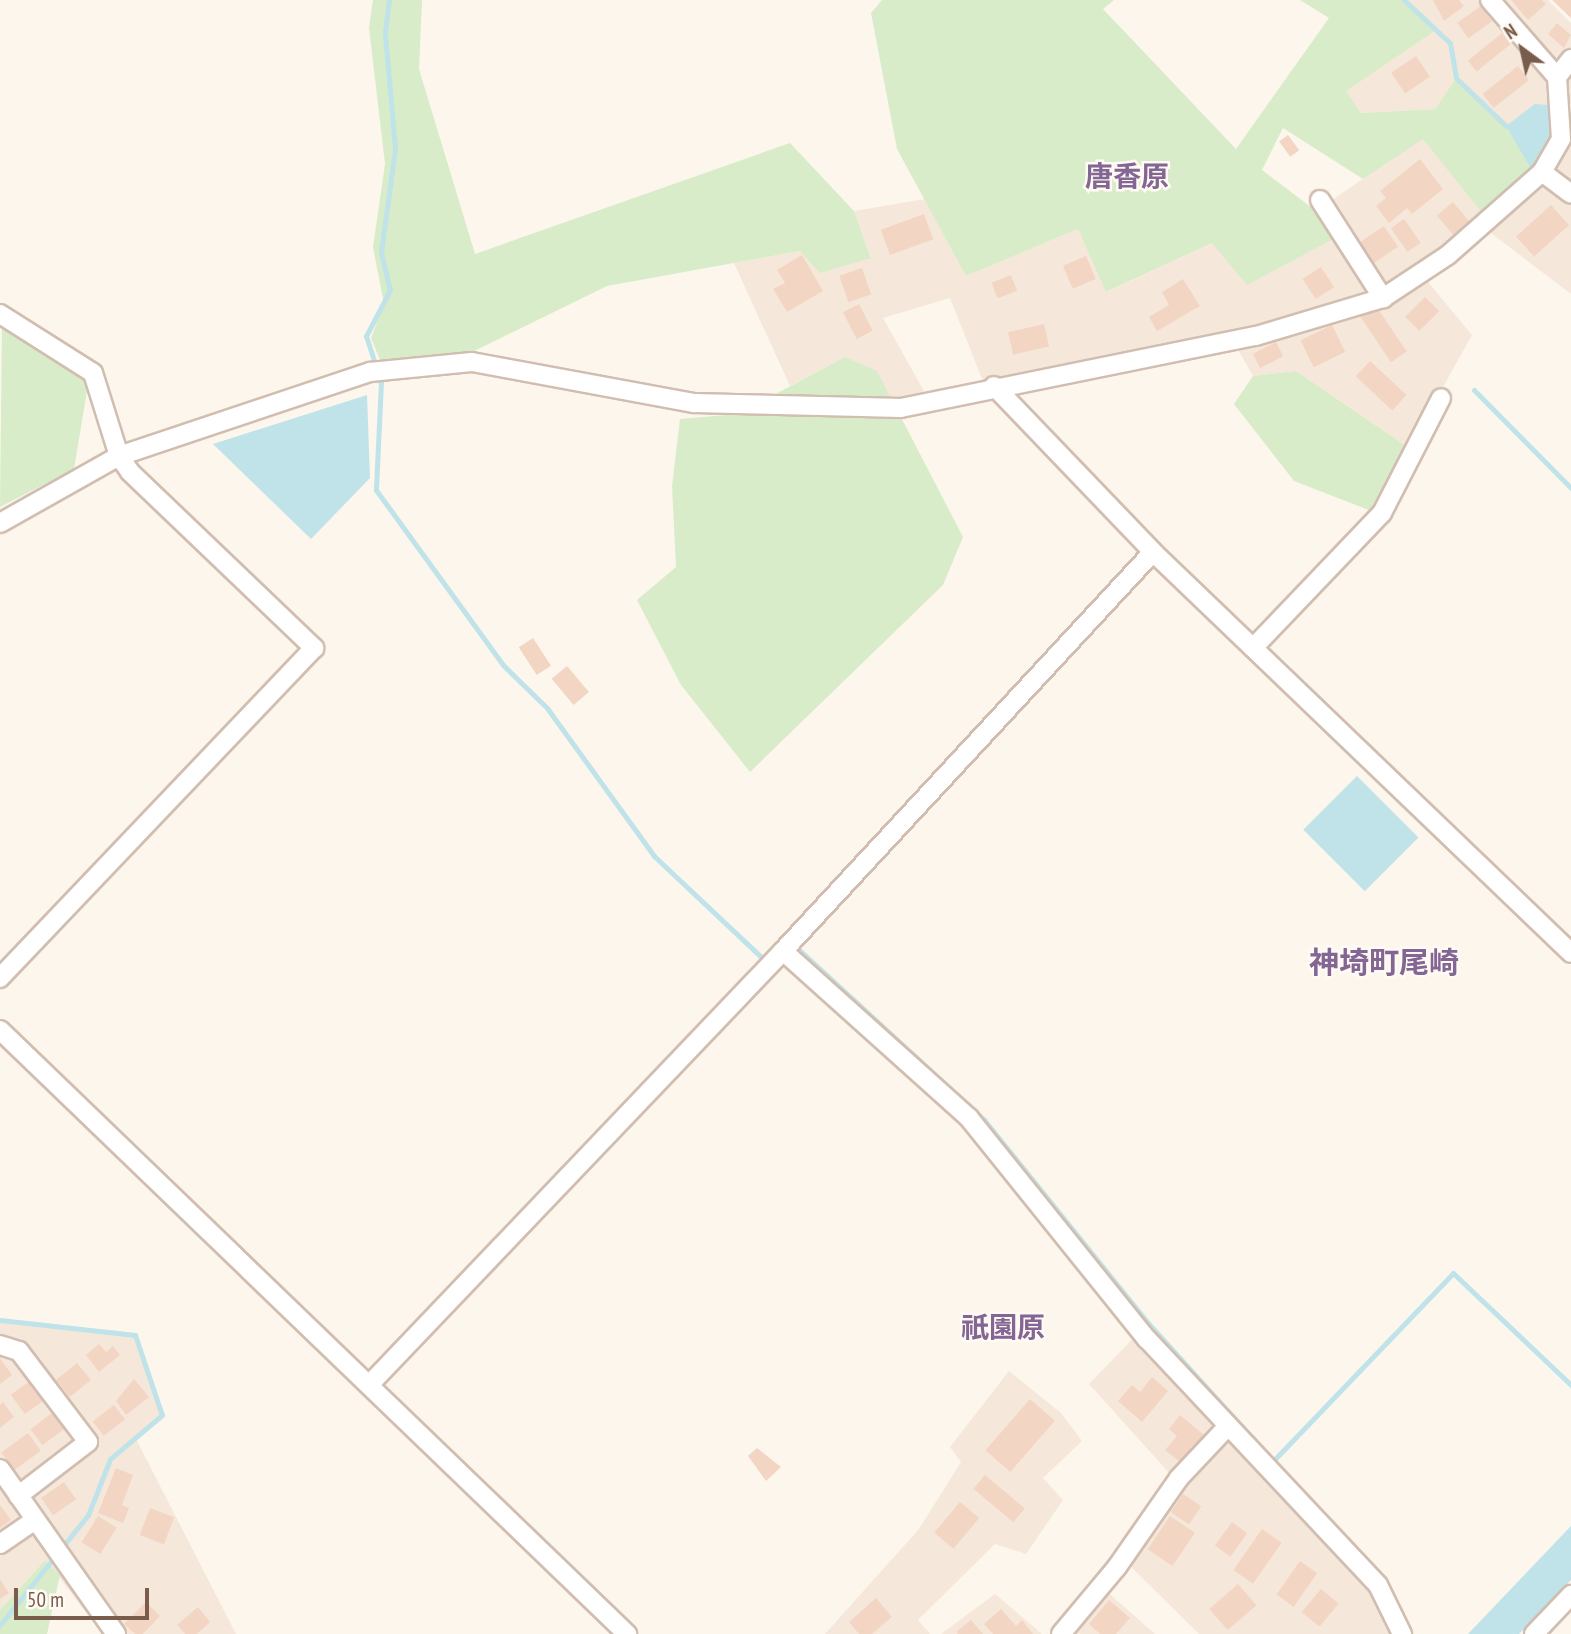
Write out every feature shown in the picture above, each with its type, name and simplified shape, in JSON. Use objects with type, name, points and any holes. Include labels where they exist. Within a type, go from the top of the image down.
[{"type":"street","points":[[0,523],[119,456],[370,372],[472,362],[694,403],[901,408],[994,386],[1256,336],[1383,298],[1448,255],[1542,172],[1561,139],[1557,77],[1490,0]]},
{"type":"street","points":[[1557,77],[1571,60]]},
{"type":"street","points":[[1542,172],[1571,194]]},
{"type":"street","points":[[1320,200],[1383,298]]},
{"type":"street","points":[[0,314],[93,373],[119,456],[130,472],[314,648],[0,978]]},
{"type":"street","points":[[994,386],[1153,552],[1571,953]]},
{"type":"street","points":[[1253,648],[1382,513],[1441,398]]},
{"type":"street","points":[[370,1384],[783,951],[1153,552]]},
{"type":"street","points":[[783,951],[969,1118],[1147,1339],[1378,1585],[1402,1634]]},
{"type":"street","points":[[0,1030],[627,1634]]},
{"type":"street","points":[[0,1345],[19,1351],[88,1442],[18,1496]]},
{"type":"street","points":[[1061,1634],[1117,1567],[1179,1478],[1228,1426]]},
{"type":"street","points":[[0,1469],[116,1634]]},
{"type":"street","points":[[0,1544],[35,1520]]},
{"type":"street","points":[[1534,1634],[1571,1595]]},
{"type":"shaded area","points":[[1404,0],[1548,0],[1571,23],[1571,294],[1491,233],[1424,277],[1472,335],[1409,448],[1296,371],[1253,376],[1236,346],[988,394],[950,298],[883,318],[934,409],[900,416],[845,357],[790,386],[734,263],[800,251],[871,257],[854,211],[925,199],[966,276],[1078,229],[1107,292],[1212,243],[1335,237],[1316,211],[1423,138],[1482,213],[1456,78],[1435,109],[1361,113],[1345,91],[1435,31]]},
{"type":"shaded area","points":[[0,1320],[135,1335],[162,1415],[136,1439],[236,1634],[104,1634],[45,1560],[0,1610]]},
{"type":"shaded area","points":[[1148,1323],[1382,1580],[1407,1634],[1199,1634],[1115,1551],[1171,1475],[1089,1384]]},
{"type":"shaded area","points":[[1009,1371],[1061,1413],[1082,1441],[1043,1478],[1063,1500],[1026,1554],[995,1544],[918,1620],[930,1634],[825,1634],[919,1529],[961,1462],[950,1447]]},
{"type":"shaded area","points":[[1095,1581],[1155,1634],[1054,1634]]},
{"type":"shaded area","points":[[995,1594],[1042,1634],[941,1634]]},
{"type":"green space","points":[[373,0],[422,0],[419,69],[475,254],[790,143],[854,211],[871,258],[820,273],[800,251],[607,286],[472,352],[380,360],[371,338],[384,304],[373,247],[385,164],[369,28]]},
{"type":"green space","points":[[882,0],[1114,0],[1103,9],[1236,149],[1329,18],[1300,0],[1404,0],[1435,31],[1346,91],[1361,113],[1435,109],[1456,78],[1506,126],[1531,169],[1482,213],[1423,139],[1363,179],[1283,128],[1262,170],[1316,211],[1335,238],[1247,285],[1212,243],[1106,292],[1078,229],[966,276],[897,149],[871,13]]},
{"type":"green space","points":[[2,327],[89,379],[74,469],[0,507]]},
{"type":"green space","points":[[845,357],[877,371],[963,537],[943,585],[750,772],[681,685],[637,600],[676,567],[672,486],[680,419],[738,414]]},
{"type":"green space","points":[[1296,371],[1409,448],[1374,512],[1294,481],[1234,404],[1253,376]]},
{"type":"green space","points":[[45,1560],[60,1575],[47,1634],[0,1634],[0,1610]]},
{"type":"water","points":[[1535,104],[1548,105],[1555,134],[1531,169],[1506,126]]},
{"type":"water","points":[[367,395],[370,478],[311,539],[213,444]]},
{"type":"water","points":[[1357,776],[1419,838],[1365,891],[1303,830]]},
{"type":"water","points":[[1571,1526],[1571,1580],[1519,1634],[1468,1634]]},
{"type":"building","points":[[1433,0],[1459,0],[1464,6],[1444,21]]},
{"type":"building","points":[[1511,0],[1542,0],[1546,4],[1528,20]]},
{"type":"building","points":[[1552,0],[1571,0],[1571,18]]},
{"type":"building","points":[[1481,6],[1492,22],[1468,38],[1457,23]]},
{"type":"building","points":[[1557,23],[1571,35],[1564,48],[1548,34]]},
{"type":"building","points":[[1502,33],[1511,44],[1477,72],[1468,61]]},
{"type":"building","points":[[1416,56],[1430,77],[1405,94],[1391,73]]},
{"type":"building","points":[[1518,66],[1529,80],[1494,108],[1483,94]]},
{"type":"building","points":[[1288,135],[1299,150],[1290,157],[1279,141]]},
{"type":"building","points":[[1420,159],[1443,189],[1412,214],[1407,208],[1389,223],[1376,206],[1386,198],[1380,191]]},
{"type":"building","points":[[1453,202],[1469,221],[1453,235],[1437,215]]},
{"type":"building","points":[[1551,205],[1569,225],[1534,257],[1516,236]]},
{"type":"building","points":[[924,214],[933,239],[890,255],[881,230]]},
{"type":"building","points":[[1404,219],[1421,243],[1408,252],[1391,228]]},
{"type":"building","points":[[1384,226],[1398,247],[1371,265],[1357,244]]},
{"type":"building","points":[[802,255],[823,291],[787,312],[773,289],[785,283],[777,270]]},
{"type":"building","points":[[1086,256],[1096,279],[1073,289],[1063,266]]},
{"type":"building","points":[[1321,267],[1334,287],[1316,299],[1303,279]]},
{"type":"building","points":[[862,268],[871,294],[848,302],[839,276]]},
{"type":"building","points":[[1011,275],[1017,291],[997,298],[991,283]]},
{"type":"building","points":[[1183,279],[1200,306],[1157,331],[1149,317],[1169,305],[1162,292]]},
{"type":"building","points":[[1425,297],[1439,311],[1419,331],[1405,317]]},
{"type":"building","points":[[859,304],[873,331],[857,339],[843,312]]},
{"type":"building","points":[[1376,306],[1407,352],[1391,362],[1360,317]]},
{"type":"building","points":[[1044,324],[1049,346],[1013,355],[1008,332]]},
{"type":"building","points":[[1332,325],[1345,352],[1314,367],[1301,340]]},
{"type":"building","points":[[1276,342],[1283,356],[1260,368],[1253,354]]},
{"type":"building","points":[[1370,361],[1407,395],[1392,410],[1356,376]]},
{"type":"building","points":[[533,638],[551,666],[537,675],[519,647]]},
{"type":"building","points":[[567,666],[589,692],[574,705],[552,679]]},
{"type":"building","points":[[99,1344],[106,1352],[113,1346],[120,1355],[99,1372],[86,1355]]},
{"type":"building","points":[[0,1358],[12,1375],[0,1384]]},
{"type":"building","points":[[77,1363],[91,1380],[70,1397],[56,1380]]},
{"type":"building","points":[[1152,1377],[1168,1391],[1142,1422],[1118,1401],[1132,1385],[1140,1392]]},
{"type":"building","points":[[134,1379],[149,1397],[126,1415],[116,1401]]},
{"type":"building","points":[[31,1380],[45,1399],[25,1414],[11,1395]]},
{"type":"building","points":[[1030,1399],[1055,1421],[1010,1472],[985,1450]]},
{"type":"building","points":[[3,1402],[14,1417],[0,1428],[0,1405]]},
{"type":"building","points":[[114,1405],[125,1419],[104,1436],[93,1422]]},
{"type":"building","points":[[52,1413],[64,1429],[42,1445],[30,1429]]},
{"type":"building","points":[[1180,1415],[1204,1435],[1181,1463],[1165,1450],[1177,1436],[1169,1429]]},
{"type":"building","points":[[28,1433],[41,1451],[14,1470],[1,1452]]},
{"type":"building","points":[[757,1448],[781,1467],[766,1481],[748,1456]]},
{"type":"building","points":[[116,1468],[133,1475],[122,1505],[129,1508],[123,1523],[98,1513]]},
{"type":"building","points":[[985,1475],[1025,1508],[1013,1522],[973,1489]]},
{"type":"building","points":[[64,1482],[76,1499],[53,1515],[41,1498]]},
{"type":"building","points":[[1183,1494],[1201,1506],[1189,1525],[1171,1512]]},
{"type":"building","points":[[960,1502],[979,1518],[953,1549],[934,1533]]},
{"type":"building","points":[[0,1505],[11,1520],[0,1528]]},
{"type":"building","points":[[150,1508],[174,1517],[164,1544],[140,1535]]},
{"type":"building","points":[[98,1516],[117,1528],[100,1554],[82,1542]]},
{"type":"building","points":[[1170,1516],[1195,1533],[1173,1566],[1148,1549]]},
{"type":"building","points":[[1232,1522],[1247,1533],[1230,1557],[1215,1545]]},
{"type":"building","points":[[1262,1529],[1282,1543],[1253,1584],[1233,1570]]},
{"type":"building","points":[[1300,1561],[1317,1573],[1294,1607],[1276,1595]]},
{"type":"building","points":[[0,1579],[9,1593],[0,1599]]},
{"type":"building","points":[[1238,1584],[1256,1605],[1228,1630],[1209,1609]]},
{"type":"building","points":[[1321,1589],[1339,1604],[1319,1627],[1302,1612]]},
{"type":"building","points":[[876,1598],[892,1617],[872,1634],[859,1634],[849,1622]]},
{"type":"building","points":[[1109,1600],[1130,1618],[1116,1634],[1100,1634],[1089,1624]]},
{"type":"building","points":[[146,1602],[160,1616],[143,1634],[135,1634],[124,1624]]},
{"type":"building","points":[[198,1607],[210,1622],[197,1634],[185,1634],[177,1625]]},
{"type":"building","points":[[1001,1609],[1016,1626],[1022,1620],[1033,1634],[993,1634],[984,1624]]},
{"type":"building","points":[[971,1620],[983,1634],[956,1632]]},
{"type":"waterway","points":[[389,0],[385,34],[395,149],[381,252],[390,290],[366,336],[381,382],[376,490],[503,665],[547,708],[654,856],[760,956]]},
{"type":"waterway","points":[[1404,0],[1450,43],[1456,78],[1506,126]]},
{"type":"waterway","points":[[1556,171],[1571,182]]},
{"type":"waterway","points":[[1474,390],[1571,488]]},
{"type":"waterway","points":[[795,946],[985,1121],[1148,1323],[1273,1461],[1453,1273],[1571,1385]]},
{"type":"waterway","points":[[0,1320],[135,1335],[162,1415],[110,1459],[88,1515],[0,1625]]},
{"type":"district","name":"唐香原","points":[[1127,176]]},
{"type":"district","name":"神埼町尾崎","points":[[1384,962]]},
{"type":"district","name":"祇園原","points":[[1003,1327]]}]
